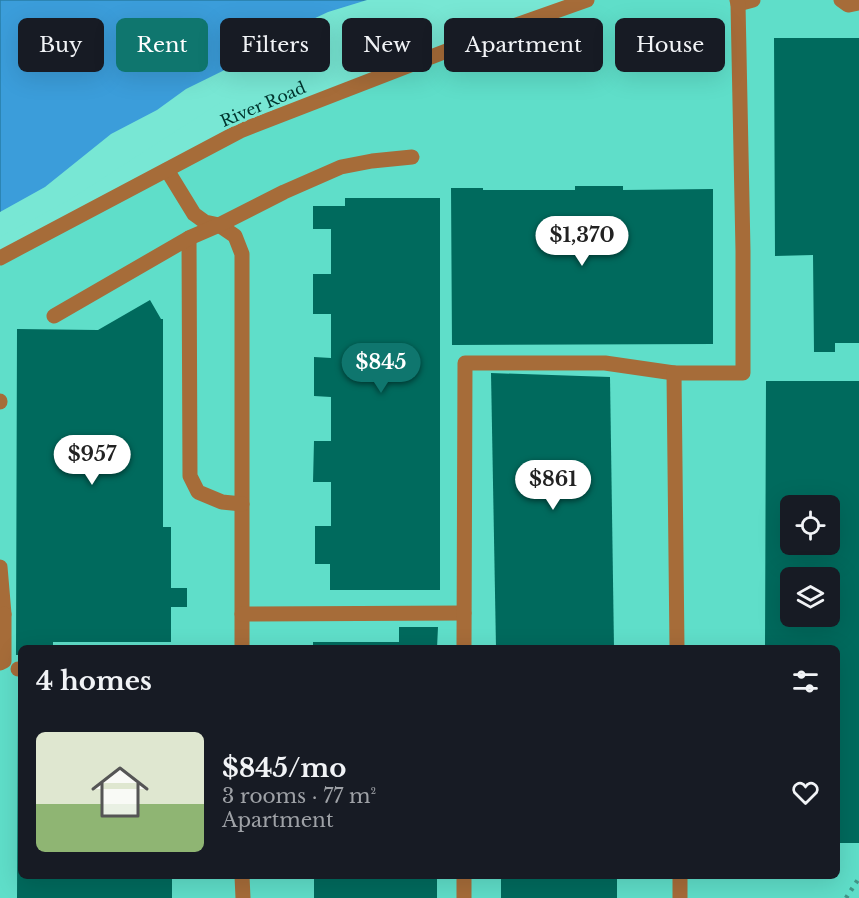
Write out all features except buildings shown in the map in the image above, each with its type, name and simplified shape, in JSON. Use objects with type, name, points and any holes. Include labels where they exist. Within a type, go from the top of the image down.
[{"type":"street","name":"River Road","points":[[0,258],[240,132],[480,38],[587,0]]},
{"type":"street","points":[[841,0],[848,4],[859,3]]},
{"type":"street","points":[[464,645],[465,363],[605,363],[674,373],[743,373],[743,1]]},
{"type":"street","points":[[54,316],[189,238],[284,192],[341,167],[372,161],[412,158]]},
{"type":"street","points":[[167,170],[194,214],[205,222],[219,225],[235,236],[242,254],[242,645]]},
{"type":"street","points":[[189,238],[190,476],[198,492],[222,502],[242,504]]},
{"type":"street","points":[[674,373],[677,645]]},
{"type":"street","points":[[0,567],[4,661],[0,663]]},
{"type":"street","points":[[242,614],[464,613]]},
{"type":"street","points":[[242,879],[243,898]]},
{"type":"street","points":[[464,879],[464,898]]},
{"type":"street","points":[[680,879],[680,898]]},
{"type":"shaded area","points":[[587,0],[859,0],[859,898],[0,898],[0,258],[240,131],[396,72],[432,72],[432,59],[444,54],[444,72],[603,72],[603,18],[539,18]]},
{"type":"water","points":[[0,0],[406,0],[367,18],[342,18],[342,29],[330,35],[330,18],[220,18],[220,72],[260,72],[0,234]]},
{"type":"pier","points":[[367,0],[409,0],[408,3],[375,18],[342,18],[342,33],[330,39],[330,18],[315,18]]},
{"type":"pier","points":[[221,72],[268,72],[69,200],[0,237],[0,212],[45,187],[111,134],[157,110],[186,89]]},
{"type":"railway","points":[[846,898],[859,878]]}]
